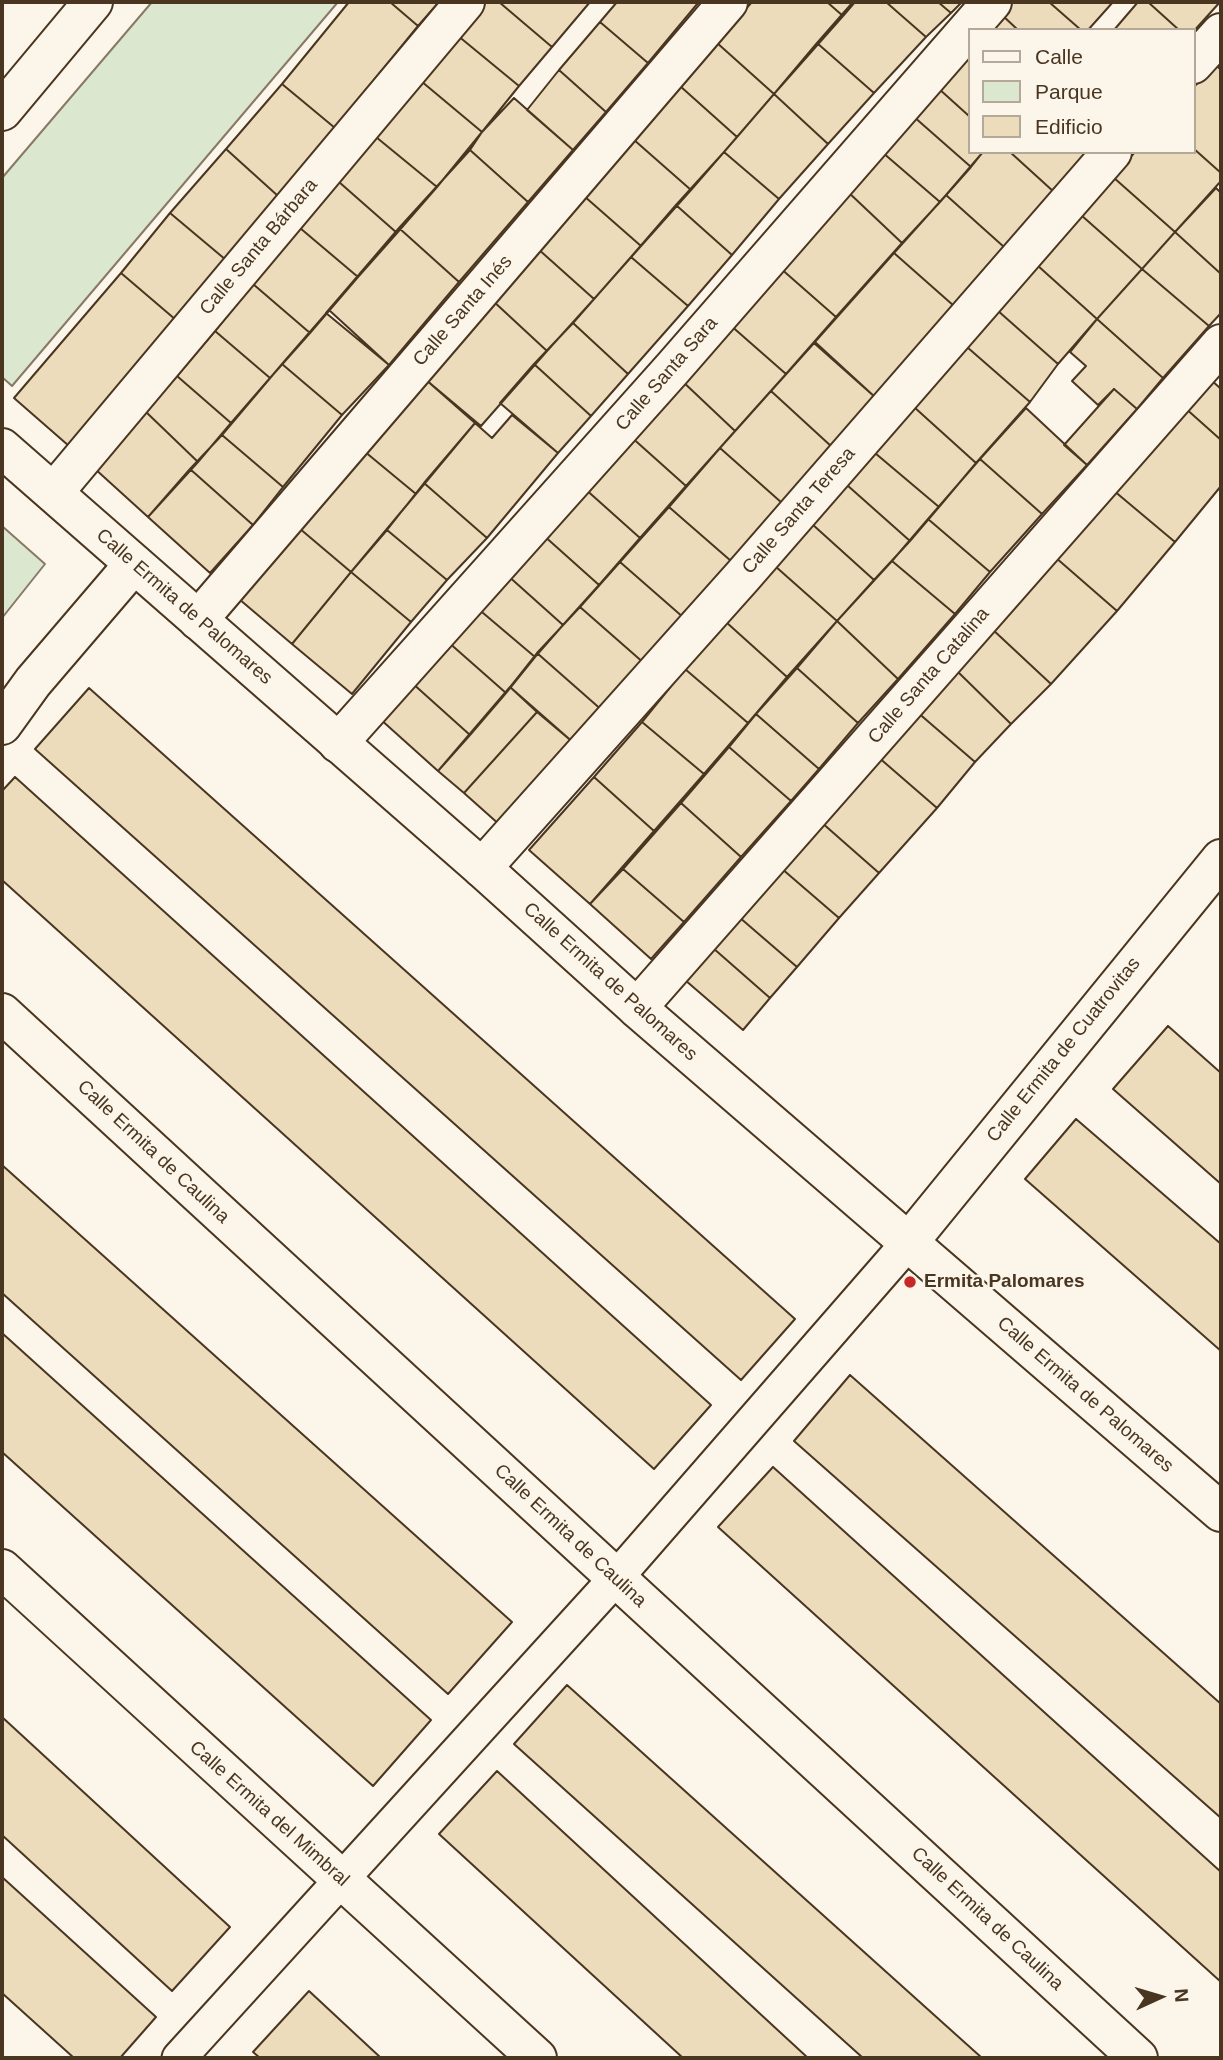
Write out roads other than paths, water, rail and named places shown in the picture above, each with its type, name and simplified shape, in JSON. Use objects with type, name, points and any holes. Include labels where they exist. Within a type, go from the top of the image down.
[{"type":"street","name":"Calle Santa Bárbara","points":[[54,492],[465,2]]},
{"type":"street","name":"Calle Santa Inés","points":[[198,620],[728,2]]},
{"type":"street","name":"Calle Santa Sara","points":[[969,28],[992,2]]},
{"type":"street","points":[[2,111],[86,4]]},
{"type":"street","name":"Calle Santa Sara","points":[[338,743],[673,368],[968,30]]},
{"type":"street","points":[[1195,62],[1221,33]]},
{"type":"street","name":"Calle Santa Teresa","points":[[482,868],[742,577],[1110,154]]},
{"type":"street","name":"Calle Santa Catalina","points":[[637,1008],[1221,344]]},
{"type":"street","name":"Calle Ermita de Palomares","points":[[2,448],[482,868],[637,1008],[1221,1512]]},
{"type":"street","points":[[2,725],[33,682],[134,564]]},
{"type":"street","name":"Calle Ermita de Cuatrovitas","points":[[908,1243],[1214,883]]},
{"type":"street","name":"Calle Ermita de Caulina","points":[[2,1013],[1138,2058]]},
{"type":"street","points":[[179,2058],[616,1578],[908,1243]]},
{"type":"street","name":"Calle Ermita del Mimbral","points":[[2,1569],[537,2058]]},
{"type":"place","name":"Ermita Palomares","points":[[910,1282]]}]
